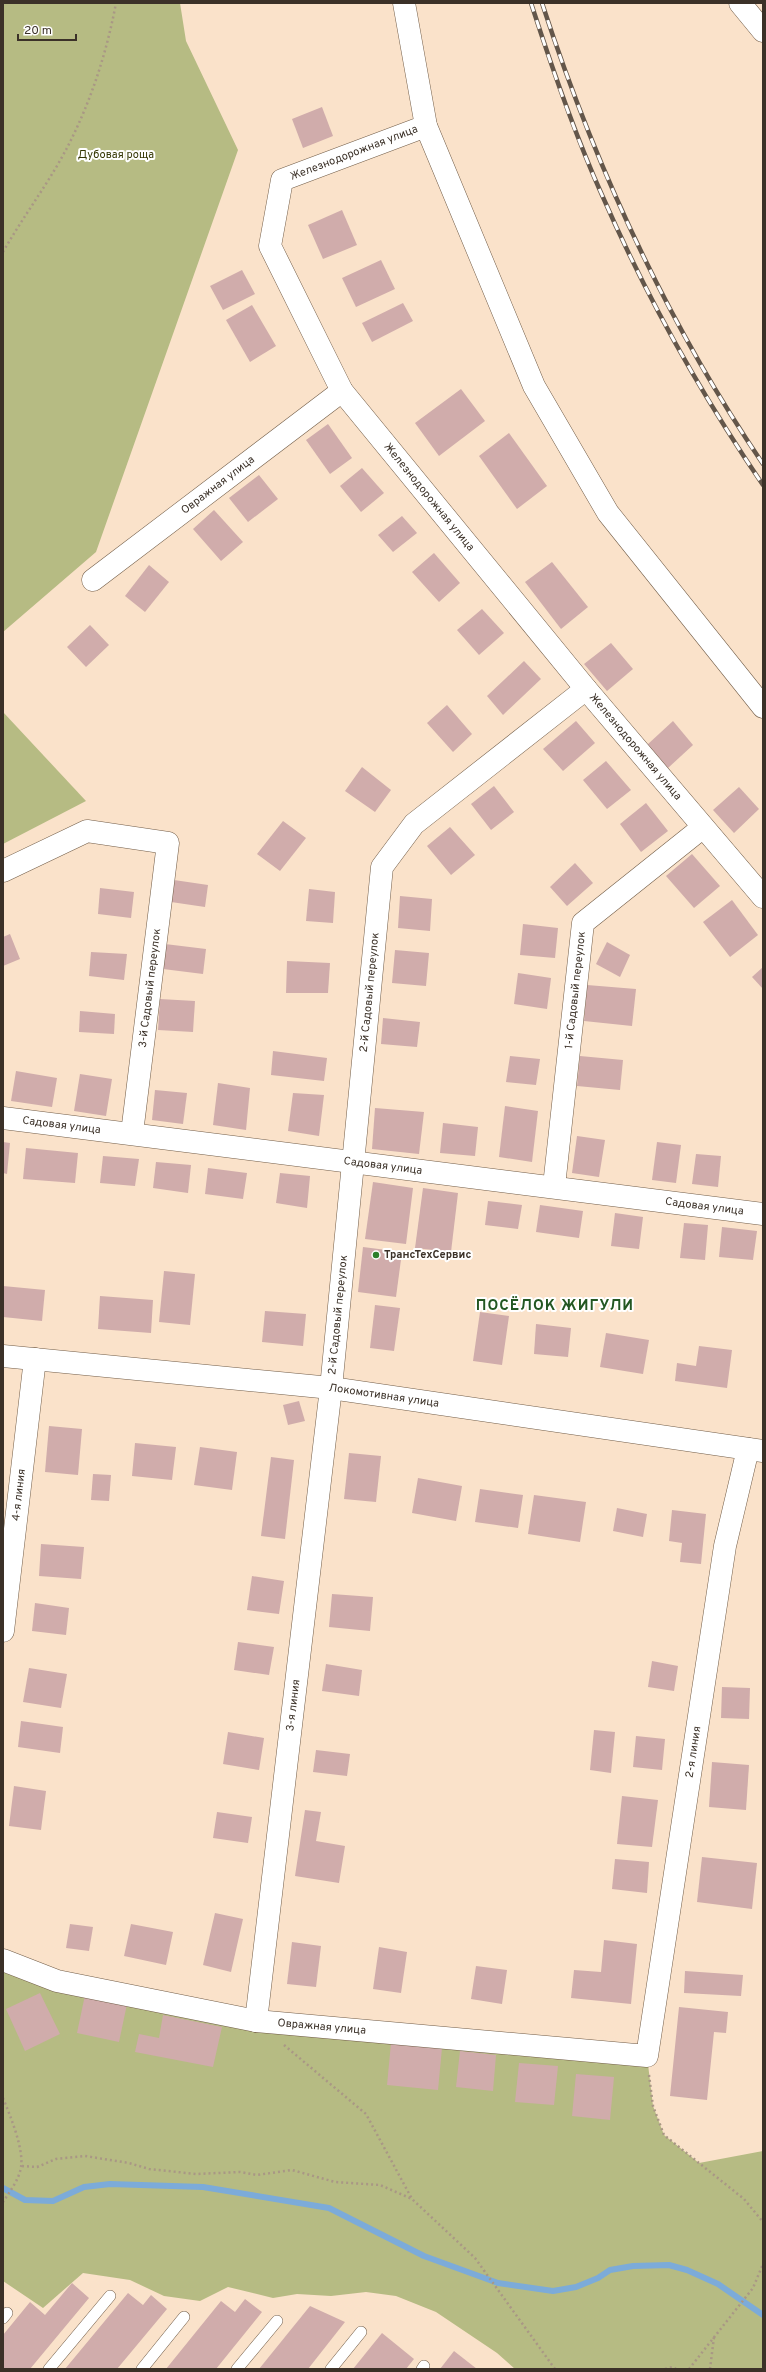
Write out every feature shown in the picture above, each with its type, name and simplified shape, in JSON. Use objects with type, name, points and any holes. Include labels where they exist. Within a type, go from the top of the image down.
[{"type":"street","points":[[404,3],[426,126],[538,392],[608,513],[763,707]]},
{"type":"street","points":[[740,3],[763,31]]},
{"type":"street","name":"Железнодорожная улица","points":[[426,126],[282,180],[270,246],[342,391],[702,828],[763,897]]},
{"type":"street","name":"Овражная улица","points":[[93,580],[342,391]]},
{"type":"street","name":"2-й Садовый переулок","points":[[331,1388],[382,867],[414,824],[586,688]]},
{"type":"street","name":"1-й Садовый переулок","points":[[554,1186],[583,923],[702,828]]},
{"type":"street","name":"3-й Садовый переулок","points":[[3,871],[87,831],[168,843],[132,1133]]},
{"type":"street","name":"Садовая улица","points":[[3,1118],[554,1186],[763,1214]]},
{"type":"street","name":"Локомотивная улица","points":[[3,1356],[331,1388],[755,1450]]},
{"type":"street","name":"4-я линия","points":[[3,1631],[35,1359]]},
{"type":"street","name":"3-я линия","points":[[256,2022],[331,1388]]},
{"type":"street","name":"2-я линия","points":[[647,2056],[725,1546],[755,1450]]},
{"type":"street","name":"Овражная улица","points":[[3,1960],[57,1980],[256,2022],[647,2056]]},
{"type":"lane","points":[[49,2369],[110,2296]]},
{"type":"lane","points":[[142,2369],[184,2316]]},
{"type":"lane","points":[[237,2369],[277,2321]]},
{"type":"lane","points":[[331,2369],[361,2332]]},
{"type":"path","points":[[3,252],[70,142],[96,80],[105,54],[116,3]]},
{"type":"path","points":[[281,2042],[366,2114],[412,2199],[475,2258],[555,2369]]},
{"type":"path","points":[[647,2056],[653,2106],[664,2135],[744,2199],[763,2222]]},
{"type":"path","points":[[3,2098],[15,2130],[22,2166],[16,2184],[3,2202]]},
{"type":"path","points":[[22,2166],[37,2167],[56,2159],[85,2156],[129,2163],[149,2170],[182,2173],[240,2172],[257,2175],[292,2170],[335,2182],[380,2185],[412,2199]]},
{"type":"path","points":[[689,2369],[753,2288],[763,2264]]},
{"type":"path","points":[[710,2369],[714,2336]]},
{"type":"path","points":[[665,2369],[673,2367],[676,2369]]},
{"type":"green space","name":"Дубовая роща","points":[[3,3],[180,3],[186,41],[238,150],[96,552],[3,632]]},
{"type":"green space","points":[[3,712],[86,801],[3,844]]},
{"type":"green space","points":[[3,1960],[256,2021],[647,2056],[653,2106],[664,2135],[699,2163],[763,2151],[763,2369],[515,2369],[497,2353],[436,2312],[396,2296],[366,2292],[331,2296],[297,2294],[273,2298],[228,2287],[200,2301],[164,2296],[130,2280],[83,2273],[43,2308],[3,2281]]},
{"type":"building","points":[[322,107],[333,136],[303,148],[292,119]]},
{"type":"building","points":[[342,210],[357,245],[323,259],[308,225]]},
{"type":"building","points":[[381,260],[395,289],[356,307],[342,278]]},
{"type":"building","points":[[242,270],[255,294],[223,310],[210,286]]},
{"type":"building","points":[[403,303],[413,321],[372,342],[362,323]]},
{"type":"building","points":[[252,305],[276,346],[250,362],[226,320]]},
{"type":"building","points":[[461,389],[485,421],[439,456],[415,423]]},
{"type":"building","points":[[328,424],[352,458],[330,474],[306,440]]},
{"type":"building","points":[[509,433],[547,486],[517,509],[479,456]]},
{"type":"building","points":[[362,468],[384,493],[361,512],[340,486]]},
{"type":"building","points":[[259,475],[278,499],[248,522],[229,498]]},
{"type":"building","points":[[214,510],[243,542],[221,561],[193,529]]},
{"type":"building","points":[[402,516],[417,533],[393,552],[378,535]]},
{"type":"building","points":[[434,553],[460,583],[439,602],[412,572]]},
{"type":"building","points":[[552,562],[588,607],[561,629],[525,582]]},
{"type":"building","points":[[149,565],[169,582],[145,612],[125,596]]},
{"type":"building","points":[[482,609],[504,633],[479,655],[457,630]]},
{"type":"building","points":[[90,625],[109,645],[86,667],[67,647]]},
{"type":"building","points":[[611,643],[633,669],[607,691],[584,664]]},
{"type":"building","points":[[524,661],[541,679],[503,715],[487,696]]},
{"type":"building","points":[[447,705],[472,734],[453,752],[427,723]]},
{"type":"building","points":[[576,721],[595,743],[563,771],[543,749]]},
{"type":"building","points":[[673,721],[693,745],[668,768],[647,745]]},
{"type":"building","points":[[606,761],[631,790],[607,809],[583,780]]},
{"type":"building","points":[[362,767],[391,790],[375,812],[345,791]]},
{"type":"building","points":[[494,786],[514,812],[491,830],[471,804]]},
{"type":"building","points":[[739,787],[759,809],[734,833],[713,810]]},
{"type":"building","points":[[646,803],[668,831],[641,852],[620,824]]},
{"type":"building","points":[[283,821],[306,838],[280,871],[257,854]]},
{"type":"building","points":[[450,827],[475,855],[451,875],[427,846]]},
{"type":"building","points":[[692,854],[720,886],[694,908],[666,876]]},
{"type":"building","points":[[575,863],[593,883],[567,906],[550,887]]},
{"type":"building","points":[[174,880],[208,885],[205,907],[171,902]]},
{"type":"building","points":[[100,888],[134,892],[131,918],[98,914]]},
{"type":"building","points":[[309,889],[335,892],[333,923],[306,921]]},
{"type":"building","points":[[400,896],[432,899],[430,931],[398,928]]},
{"type":"building","points":[[732,900],[758,935],[730,957],[703,922]]},
{"type":"building","points":[[523,924],[558,928],[555,958],[520,955]]},
{"type":"building","points":[[10,934],[20,959],[3,966],[3,937]]},
{"type":"building","points":[[607,942],[630,955],[620,977],[596,964]]},
{"type":"building","points":[[165,944],[206,949],[203,974],[163,969]]},
{"type":"building","points":[[395,950],[429,953],[426,986],[392,983]]},
{"type":"building","points":[[91,952],[127,954],[124,980],[89,976]]},
{"type":"building","points":[[287,961],[330,963],[328,993],[286,993]]},
{"type":"building","points":[[763,967],[763,989],[752,977]]},
{"type":"building","points":[[518,973],[551,978],[547,1009],[514,1004]]},
{"type":"building","points":[[587,985],[636,989],[632,1026],[584,1021]]},
{"type":"building","points":[[160,999],[195,1001],[193,1032],[158,1030]]},
{"type":"building","points":[[80,1011],[115,1014],[114,1034],[79,1032]]},
{"type":"building","points":[[383,1018],[420,1022],[417,1047],[381,1044]]},
{"type":"building","points":[[273,1051],[327,1058],[324,1081],[271,1075]]},
{"type":"building","points":[[510,1056],[540,1059],[536,1085],[506,1082]]},
{"type":"building","points":[[580,1056],[623,1060],[620,1090],[577,1086]]},
{"type":"building","points":[[16,1071],[57,1078],[52,1107],[11,1101]]},
{"type":"building","points":[[80,1074],[112,1079],[106,1116],[74,1111]]},
{"type":"building","points":[[218,1083],[250,1088],[246,1130],[213,1125]]},
{"type":"building","points":[[155,1090],[187,1093],[183,1124],[152,1120]]},
{"type":"building","points":[[293,1093],[324,1095],[319,1136],[288,1131]]},
{"type":"building","points":[[505,1106],[538,1111],[532,1162],[499,1157]]},
{"type":"building","points":[[375,1108],[424,1112],[419,1154],[372,1149]]},
{"type":"building","points":[[443,1123],[478,1127],[475,1156],[440,1153]]},
{"type":"building","points":[[577,1136],[605,1140],[599,1177],[572,1173]]},
{"type":"building","points":[[3,1142],[10,1143],[7,1174],[3,1173]]},
{"type":"building","points":[[657,1142],[681,1145],[676,1183],[652,1180]]},
{"type":"building","points":[[26,1148],[78,1153],[75,1183],[23,1179]]},
{"type":"building","points":[[696,1154],[721,1156],[718,1187],[692,1184]]},
{"type":"building","points":[[103,1156],[139,1159],[135,1186],[100,1183]]},
{"type":"building","points":[[156,1162],[191,1165],[188,1193],[153,1188]]},
{"type":"building","points":[[208,1168],[247,1173],[243,1199],[205,1194]]},
{"type":"building","points":[[280,1173],[310,1176],[307,1208],[276,1203]]},
{"type":"building","points":[[373,1182],[413,1188],[406,1244],[365,1239]]},
{"type":"building","points":[[423,1188],[458,1193],[451,1252],[415,1248]]},
{"type":"building","points":[[488,1201],[522,1205],[518,1229],[485,1225]]},
{"type":"building","points":[[540,1205],[583,1211],[579,1238],[536,1232]]},
{"type":"building","points":[[615,1213],[643,1217],[639,1249],[611,1246]]},
{"type":"building","points":[[684,1223],[708,1225],[705,1260],[680,1258]]},
{"type":"building","points":[[722,1227],[757,1231],[753,1260],[719,1257]]},
{"type":"building","points":[[363,1247],[402,1252],[396,1297],[358,1292]]},
{"type":"building","points":[[164,1271],[195,1274],[190,1325],[159,1322]]},
{"type":"building","points":[[3,1286],[45,1290],[42,1321],[3,1317]]},
{"type":"building","points":[[100,1296],[153,1300],[151,1333],[98,1329]]},
{"type":"building","points":[[375,1305],[400,1308],[394,1351],[370,1348]]},
{"type":"building","points":[[265,1311],[306,1314],[303,1346],[262,1342]]},
{"type":"building","points":[[480,1312],[509,1316],[502,1365],[473,1361]]},
{"type":"building","points":[[536,1324],[571,1328],[568,1357],[534,1354]]},
{"type":"building","points":[[606,1333],[649,1340],[643,1374],[600,1367]]},
{"type":"building","points":[[699,1346],[732,1350],[727,1388],[675,1381],[677,1363],[696,1366]]},
{"type":"building","points":[[299,1401],[305,1421],[288,1425],[283,1405]]},
{"type":"building","points":[[49,1426],[82,1429],[78,1475],[45,1472]]},
{"type":"building","points":[[135,1443],[176,1447],[172,1480],[132,1476]]},
{"type":"building","points":[[200,1447],[237,1452],[232,1490],[194,1485]]},
{"type":"building","points":[[349,1453],[381,1456],[376,1502],[344,1499]]},
{"type":"building","points":[[271,1457],[294,1460],[285,1539],[261,1536]]},
{"type":"building","points":[[93,1474],[111,1475],[109,1501],[91,1500]]},
{"type":"building","points":[[418,1478],[462,1486],[456,1521],[412,1513]]},
{"type":"building","points":[[480,1489],[523,1495],[518,1528],[475,1522]]},
{"type":"building","points":[[534,1495],[586,1502],[580,1542],[528,1534]]},
{"type":"building","points":[[617,1508],[647,1514],[643,1537],[613,1531]]},
{"type":"building","points":[[672,1510],[706,1514],[701,1564],[680,1562],[682,1543],[669,1541]]},
{"type":"building","points":[[41,1544],[84,1547],[81,1579],[39,1576]]},
{"type":"building","points":[[252,1576],[284,1581],[279,1614],[247,1610]]},
{"type":"building","points":[[332,1594],[373,1597],[370,1631],[329,1627]]},
{"type":"building","points":[[35,1603],[69,1608],[66,1635],[32,1631]]},
{"type":"building","points":[[238,1642],[274,1647],[269,1675],[234,1670]]},
{"type":"building","points":[[652,1661],[678,1666],[674,1691],[648,1687]]},
{"type":"building","points":[[326,1664],[362,1670],[359,1696],[322,1691]]},
{"type":"building","points":[[29,1668],[67,1674],[61,1708],[23,1702]]},
{"type":"building","points":[[722,1687],[750,1688],[749,1719],[721,1718]]},
{"type":"building","points":[[21,1721],[63,1727],[60,1753],[18,1747]]},
{"type":"building","points":[[594,1730],[615,1732],[611,1773],[590,1770]]},
{"type":"building","points":[[228,1732],[264,1738],[259,1770],[223,1764]]},
{"type":"building","points":[[636,1736],[665,1739],[662,1770],[633,1767]]},
{"type":"building","points":[[316,1750],[350,1754],[347,1776],[313,1772]]},
{"type":"building","points":[[712,1762],[749,1765],[746,1810],[709,1807]]},
{"type":"building","points":[[14,1786],[46,1791],[41,1830],[9,1826]]},
{"type":"building","points":[[622,1796],[658,1800],[652,1847],[617,1844]]},
{"type":"building","points":[[305,1810],[321,1812],[316,1841],[345,1846],[339,1883],[295,1876]]},
{"type":"building","points":[[217,1812],[252,1817],[248,1843],[213,1838]]},
{"type":"building","points":[[702,1857],[757,1863],[752,1909],[697,1902]]},
{"type":"building","points":[[615,1859],[649,1862],[647,1893],[612,1889]]},
{"type":"building","points":[[215,1913],[243,1919],[231,1972],[203,1965]]},
{"type":"building","points":[[70,1924],[93,1927],[89,1951],[66,1948]]},
{"type":"building","points":[[131,1924],[173,1932],[166,1965],[124,1956]]},
{"type":"building","points":[[604,1940],[637,1944],[631,2004],[571,1998],[574,1970],[601,1972]]},
{"type":"building","points":[[292,1942],[321,1946],[316,1987],[287,1984]]},
{"type":"building","points":[[379,1947],[407,1952],[401,1993],[373,1989]]},
{"type":"building","points":[[476,1966],[507,1970],[502,2004],[471,1999]]},
{"type":"building","points":[[685,1971],[743,1975],[741,1996],[684,1993]]},
{"type":"building","points":[[40,1993],[60,2034],[25,2051],[6,2009]]},
{"type":"building","points":[[85,1995],[127,2004],[119,2042],[77,2033]]},
{"type":"building","points":[[679,2007],[728,2012],[726,2033],[714,2032],[707,2100],[670,2096]]},
{"type":"building","points":[[163,2015],[222,2027],[213,2067],[135,2052],[139,2034],[159,2038]]},
{"type":"building","points":[[391,2043],[442,2048],[438,2090],[387,2085]]},
{"type":"building","points":[[460,2051],[496,2055],[493,2091],[456,2087]]},
{"type":"building","points":[[519,2063],[558,2066],[554,2105],[515,2102]]},
{"type":"building","points":[[576,2074],[614,2077],[610,2120],[572,2116]]},
{"type":"building","points":[[72,2283],[89,2298],[30,2369],[3,2369],[3,2335],[30,2302],[45,2315]]},
{"type":"building","points":[[128,2293],[143,2305],[151,2295],[167,2309],[117,2369],[65,2369]]},
{"type":"building","points":[[245,2299],[262,2312],[216,2369],[166,2369],[221,2301],[235,2312]]},
{"type":"building","points":[[310,2306],[345,2322],[308,2369],[259,2369]]},
{"type":"building","points":[[382,2333],[414,2359],[406,2369],[353,2369]]},
{"type":"building","points":[[454,2351],[477,2369],[440,2369]]},
{"type":"waterway","points":[[3,2188],[25,2200],[53,2201],[84,2187],[110,2184],[203,2187],[329,2208],[424,2256],[498,2283],[553,2291],[576,2287],[598,2278],[610,2270],[633,2266],[669,2265],[687,2270],[718,2284],[763,2315]]},
{"type":"railway","points":[[531,3],[555,76],[582,148],[619,233],[656,307],[696,380],[763,485]]},
{"type":"railway","points":[[542,3],[585,124],[636,241],[664,298],[695,355],[763,464]]},
{"type":"place","name":"ТрансТехСервис","points":[[376,1255]]},
{"type":"district","name":"ПОСЁЛОК ЖИГУЛИ","points":[[555,1306]]}]
